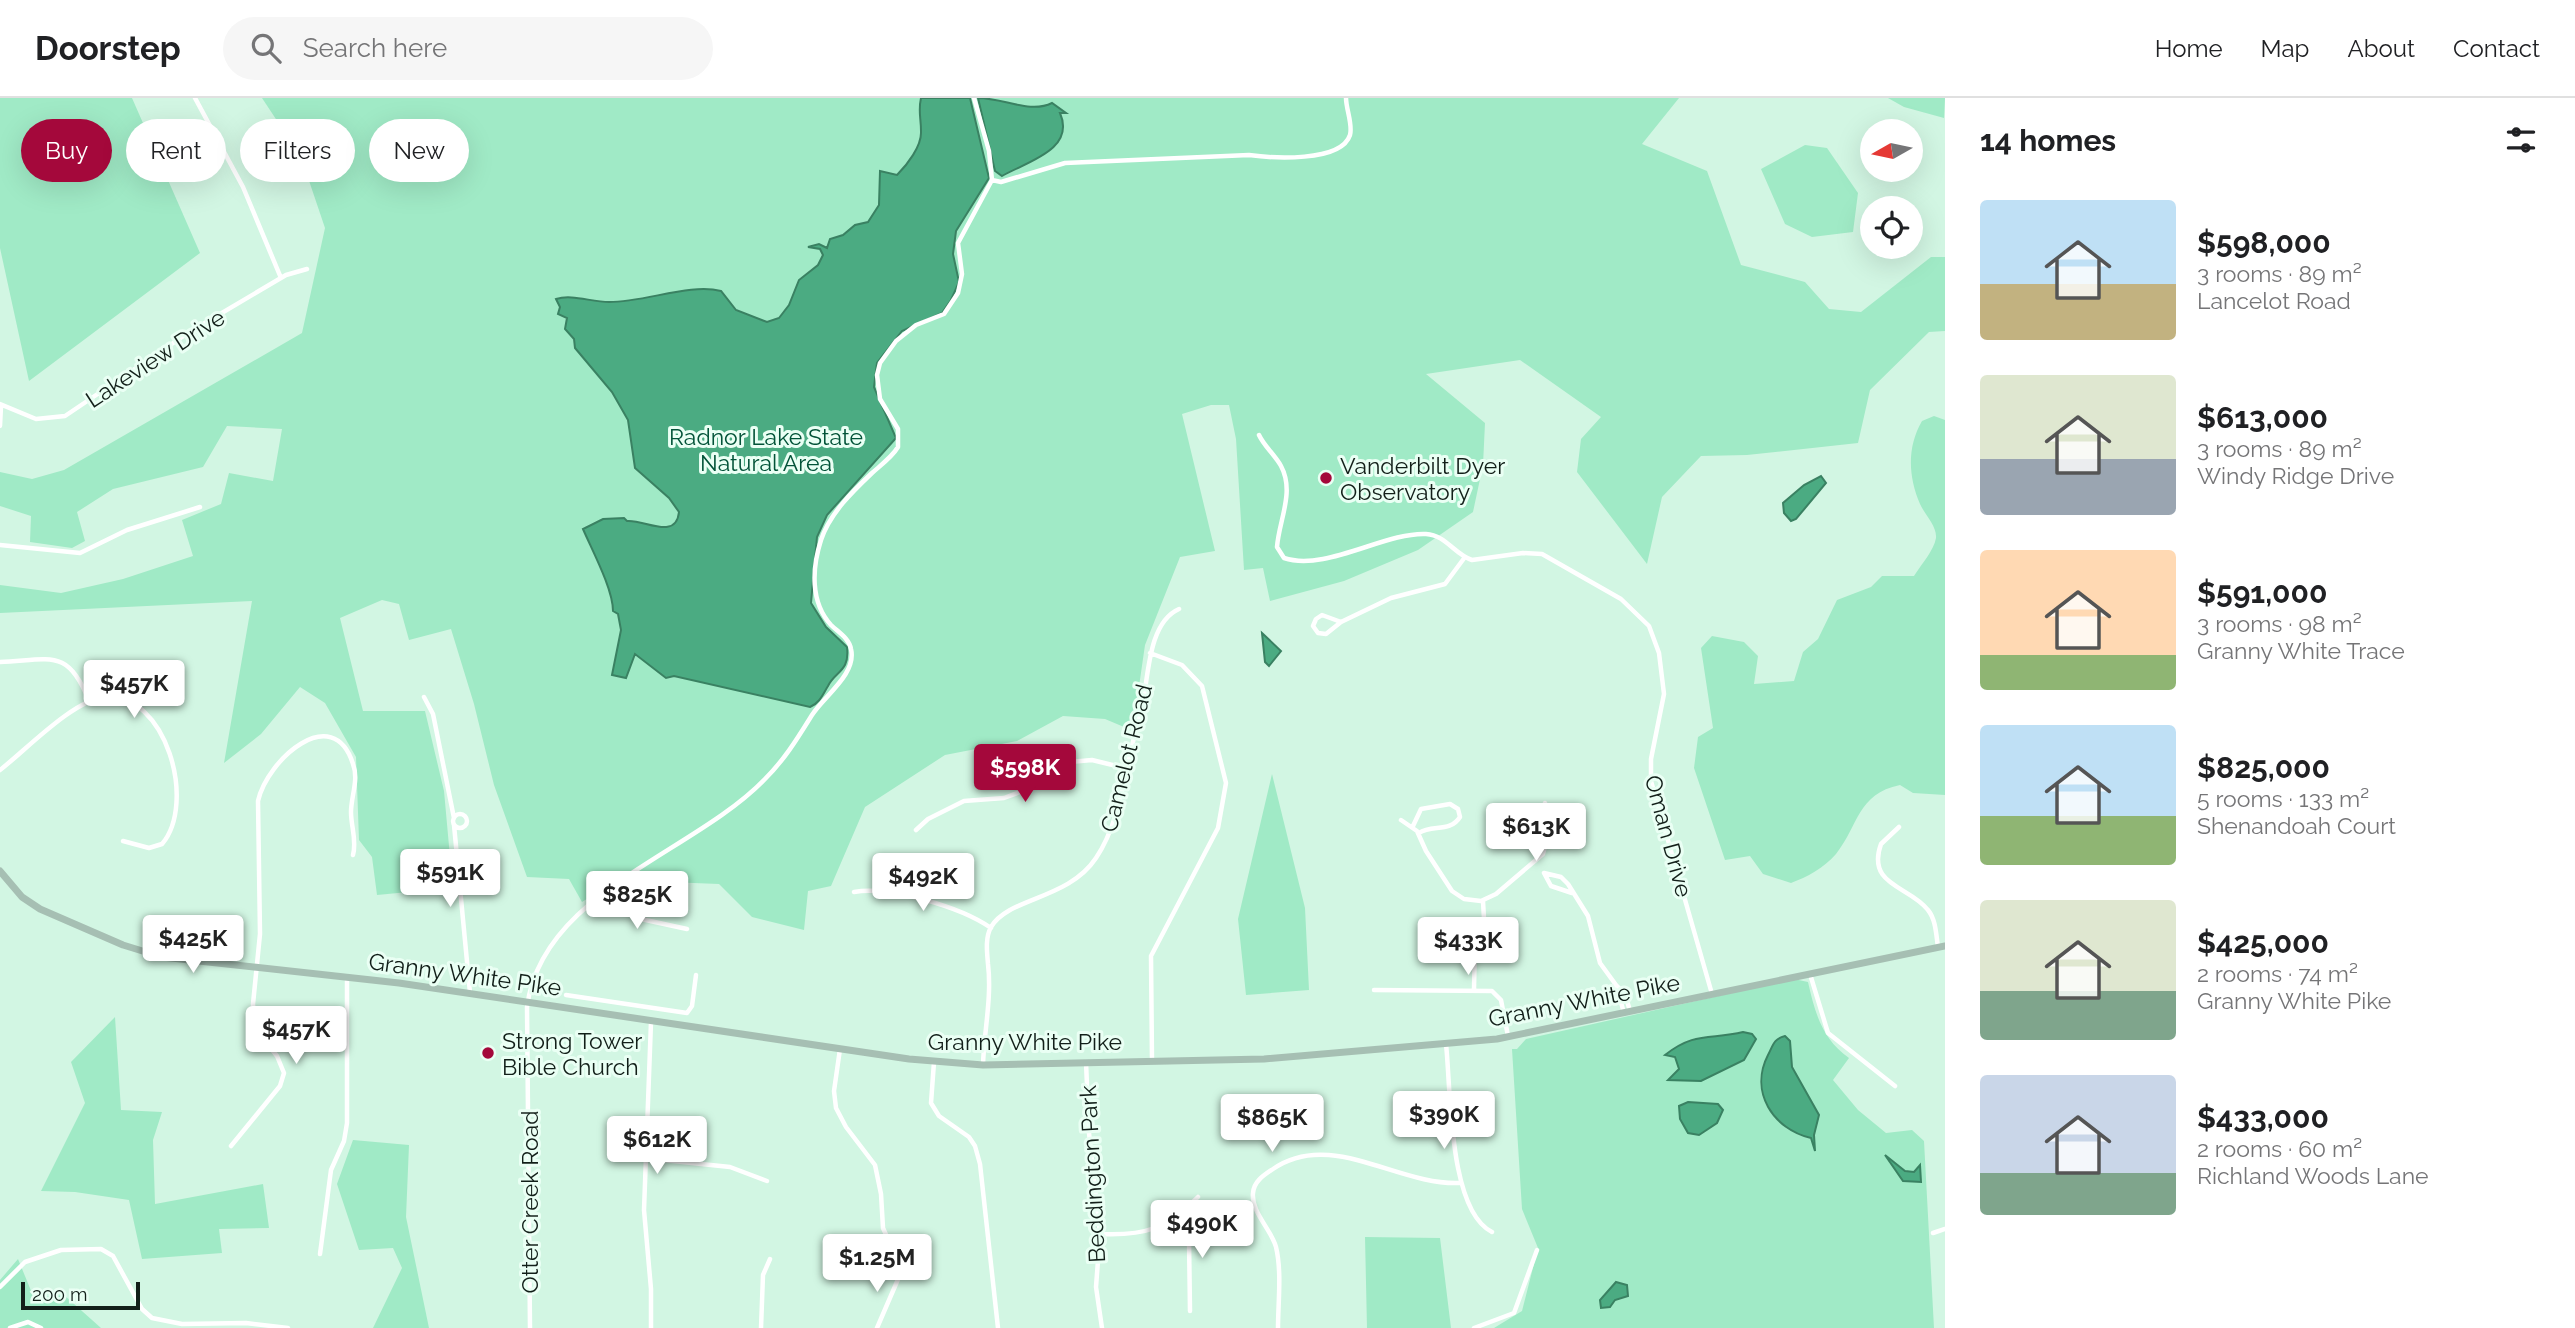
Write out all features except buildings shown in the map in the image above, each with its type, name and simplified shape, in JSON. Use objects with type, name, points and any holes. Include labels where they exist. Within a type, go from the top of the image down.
[{"type":"main road","name":"Granny White Pike","points":[[0,871],[19,894],[34,906],[123,945],[170,959],[348,977],[840,1049],[934,1062],[983,1065],[1297,1058],[1508,1037],[1941,947]]},
{"type":"street","points":[[195,98],[243,187],[281,278]]},
{"type":"street","points":[[974,98],[989,151],[992,180],[1001,182],[1065,163],[1249,155],[1273,159],[1329,153],[1345,144],[1350,135],[1346,98]]},
{"type":"street","name":"Otter Creek Road","points":[[530,1328],[527,1002],[539,966],[559,935],[579,913],[730,809],[761,784],[792,750],[812,715],[849,666],[849,645],[824,616],[817,600],[815,579],[820,542],[839,509],[897,450],[898,429],[882,403],[877,388],[880,363],[901,335],[916,325],[944,314],[955,298],[962,274],[958,243],[992,180]]},
{"type":"street","name":"Lakeview Drive","points":[[0,405],[33,419],[65,416],[176,341],[281,278],[307,269]]},
{"type":"street","points":[[0,405],[0,426]]},
{"type":"street","points":[[1259,435],[1280,464],[1286,478],[1286,495],[1277,547],[1284,558],[1298,560],[1340,554],[1420,534],[1441,538],[1465,557],[1443,585],[1396,596],[1341,622],[1331,632],[1322,635],[1313,626],[1316,619],[1322,615],[1341,622]]},
{"type":"street","points":[[0,545],[80,553],[127,530],[200,507]]},
{"type":"street","name":"Oman Drive","points":[[1465,557],[1478,561],[1522,553],[1542,554],[1621,600],[1650,629],[1659,653],[1664,688],[1651,762],[1651,781],[1712,994]]},
{"type":"street","name":"Camelot Road","points":[[991,928],[1008,911],[1061,890],[1090,866],[1109,834],[1143,702],[1150,653],[1170,616],[1179,609]]},
{"type":"street","points":[[1150,653],[1185,666],[1202,686],[1226,780],[1223,808],[1216,832],[1152,953],[1152,1061]]},
{"type":"street","points":[[0,662],[51,660],[67,663],[79,676],[89,701]]},
{"type":"street","points":[[424,697],[433,714],[454,818],[470,993]]},
{"type":"street","points":[[0,770],[89,701],[117,698],[141,709],[155,726],[175,767],[177,797],[166,839],[153,848],[123,841]]},
{"type":"street","points":[[231,1146],[280,1086],[284,1073],[277,1056],[255,1029],[260,794],[278,761],[295,747],[327,737],[339,742],[354,764],[351,810],[353,855]]},
{"type":"street","points":[[916,830],[928,818],[964,801],[1017,793],[1070,762],[1092,760],[1125,768]]},
{"type":"street","points":[[1401,820],[1413,826],[1419,833],[1426,851],[1452,891],[1466,900],[1483,901],[1496,894],[1543,854],[1550,836],[1545,803]]},
{"type":"street","points":[[1413,826],[1421,808],[1450,804],[1458,809],[1460,817],[1455,824],[1441,829],[1427,828],[1419,833]]},
{"type":"street","points":[[454,818],[463,814],[467,821],[462,828],[454,825]]},
{"type":"street","points":[[1899,827],[1881,844],[1880,867],[1891,884],[1928,909],[1934,920],[1941,947]]},
{"type":"street","points":[[1535,863],[1551,886],[1572,893]]},
{"type":"street","points":[[1544,873],[1564,878],[1587,914],[1600,963],[1616,985],[1627,1013]]},
{"type":"street","points":[[614,888],[641,919],[687,929]]},
{"type":"street","points":[[854,892],[885,893],[945,905],[991,928],[987,945],[989,993],[983,1065]]},
{"type":"street","points":[[1474,989],[1475,942],[1484,919],[1483,901]]},
{"type":"street","points":[[1810,973],[1828,1033],[1895,1086]]},
{"type":"street","points":[[566,995],[687,1013],[691,1008],[696,975]]},
{"type":"street","points":[[320,1254],[331,1170],[344,1141],[347,1123],[348,977]]},
{"type":"street","points":[[1374,990],[1490,990],[1500,997],[1508,1037]]},
{"type":"street","points":[[614,1016],[615,1002]]},
{"type":"street","points":[[651,1022],[644,1158],[651,1328]]},
{"type":"street","points":[[1446,1043],[1460,1183],[1477,1218],[1492,1232]]},
{"type":"street","points":[[840,1049],[834,1091],[836,1108],[846,1127],[875,1165],[881,1194],[883,1228],[902,1270],[877,1328]]},
{"type":"street","points":[[934,1062],[932,1103],[939,1116],[969,1137],[975,1146],[980,1164],[998,1328]]},
{"type":"street","name":"Beddington Park","points":[[1086,1062],[1089,1133],[1100,1234],[1096,1287],[1102,1328]]},
{"type":"street","points":[[1279,1328],[1277,1251],[1255,1207],[1253,1192],[1260,1178],[1280,1164],[1306,1154],[1333,1154],[1437,1184],[1460,1183]]},
{"type":"street","points":[[644,1158],[730,1167],[767,1181]]},
{"type":"street","points":[[1100,1234],[1148,1232],[1178,1216],[1198,1197]]},
{"type":"street","points":[[1178,1216],[1189,1239],[1190,1311]]},
{"type":"street","points":[[1933,1233],[1945,1229]]},
{"type":"street","points":[[0,1287],[25,1262],[61,1250],[101,1249],[113,1255],[142,1309],[152,1318],[182,1324],[246,1323],[288,1328]]},
{"type":"street","points":[[1474,1328],[1514,1313],[1537,1250]]},
{"type":"street","points":[[761,1328],[763,1275],[770,1259]]},
{"type":"street","points":[[10,1328],[28,1322],[41,1328]]},
{"type":"green space","points":[[0,98],[132,98],[141,119],[126,119],[126,182],[169,182],[200,253],[29,381],[0,248]]},
{"type":"green space","name":"Radnor Lake State Natural Area","points":[[262,98],[1679,98],[1642,144],[1707,171],[1741,265],[1805,282],[1829,309],[1861,312],[1931,257],[1945,257],[1945,331],[1929,332],[1870,390],[1858,443],[1747,455],[1701,456],[1662,497],[1647,564],[1577,472],[1581,439],[1601,417],[1520,360],[1426,374],[1485,423],[1483,465],[1473,512],[1418,550],[1344,581],[1270,601],[1263,568],[1244,570],[1236,439],[1229,405],[1211,405],[1182,414],[1215,551],[1180,557],[1145,645],[1134,721],[1124,727],[1105,719],[1063,716],[1017,741],[945,755],[865,807],[831,886],[808,891],[804,930],[752,917],[719,884],[617,880],[582,902],[569,879],[527,877],[494,785],[474,704],[451,629],[409,640],[399,604],[382,600],[340,618],[363,711],[425,711],[444,791],[450,857],[417,858],[419,891],[377,895],[372,857],[359,840],[356,757],[325,703],[300,687],[261,734],[224,763],[252,601],[0,613],[0,585],[61,593],[123,579],[193,556],[182,520],[221,504],[229,473],[273,481],[282,429],[227,426],[203,467],[113,489],[77,512],[85,541],[72,548],[30,542],[31,516],[0,506],[0,472],[32,479],[64,470],[302,333],[325,228],[309,182],[355,182],[355,119],[276,119]]},
{"type":"green space","points":[[1888,98],[1945,98],[1944,118],[1904,107]]},
{"type":"green space","points":[[1805,145],[1827,148],[1858,193],[1853,232],[1812,237],[1785,224],[1761,169]]},
{"type":"green space","points":[[1934,416],[1945,420],[1945,795],[1913,793],[1900,785],[1886,789],[1867,803],[1844,843],[1831,859],[1815,872],[1791,883],[1763,874],[1750,856],[1725,860],[1694,768],[1698,737],[1713,728],[1701,648],[1712,636],[1744,642],[1758,656],[1754,684],[1794,681],[1803,652],[1818,639],[1837,600],[1871,587],[1882,576],[1914,576],[1936,538],[1935,529],[1920,504],[1913,483],[1912,451],[1922,421]]},
{"type":"green space","points":[[1272,774],[1305,908],[1309,990],[1246,995],[1238,919]]},
{"type":"green space","points":[[1794,979],[1808,982],[1826,1034],[1849,1058],[1833,1080],[1858,1110],[1886,1133],[1912,1130],[1924,1141],[1934,1328],[1494,1328],[1522,1311],[1538,1248],[1522,1209],[1512,1049],[1517,1049],[1526,1039]]},
{"type":"green space","points":[[115,1017],[121,1110],[162,1112],[153,1140],[155,1204],[263,1184],[269,1228],[219,1229],[222,1253],[142,1259],[129,1200],[75,1192],[41,1191],[85,1103],[71,1062]]},
{"type":"green space","points":[[353,1140],[409,1145],[406,1217],[429,1328],[373,1328],[402,1268],[393,1248],[359,1250],[337,1184]]},
{"type":"green space","points":[[1365,1237],[1440,1238],[1451,1328],[1367,1328]]},
{"type":"green space","points":[[18,1259],[34,1298],[64,1295],[101,1328],[0,1328],[0,1280]]},
{"type":"shaded area","points":[[921,98],[970,98],[989,178],[956,231],[953,254],[959,282],[951,300],[942,313],[902,331],[877,363],[874,387],[896,438],[827,515],[817,537],[811,603],[826,627],[847,647],[844,666],[819,701],[810,707],[674,676],[666,678],[635,654],[626,678],[612,675],[621,630],[618,614],[613,611],[606,581],[583,529],[603,519],[624,518],[627,521],[666,527],[677,521],[679,512],[669,498],[635,468],[628,420],[612,392],[575,348],[574,339],[565,329],[567,318],[558,314],[560,307],[556,299],[568,297],[602,302],[623,301],[709,289],[721,291],[736,310],[767,322],[779,318],[789,305],[799,280],[818,265],[823,255],[820,249],[808,247],[819,244],[827,248],[830,239],[843,235],[855,225],[868,222],[879,205],[880,171],[897,175],[913,155],[921,137]]},
{"type":"shaded area","points":[[978,98],[1035,107],[1052,103],[1066,113],[1060,113],[1063,126],[1061,136],[1055,146],[1046,153],[1002,176],[995,171]]},
{"type":"shaded area","points":[[1821,476],[1826,483],[1796,519],[1791,521],[1784,513],[1783,503],[1804,485]]},
{"type":"shaded area","points":[[1262,633],[1281,651],[1269,666],[1265,662]]},
{"type":"shaded area","points":[[1743,1032],[1752,1034],[1756,1039],[1744,1060],[1701,1081],[1668,1080],[1679,1069],[1675,1057],[1665,1055],[1676,1047],[1694,1039]]},
{"type":"shaded area","points":[[1785,1036],[1790,1041],[1792,1067],[1819,1115],[1814,1135],[1815,1151],[1811,1138],[1797,1133],[1776,1118],[1763,1095],[1761,1082],[1768,1055],[1774,1043]]},
{"type":"shaded area","points":[[1688,1102],[1718,1104],[1723,1110],[1717,1123],[1699,1135],[1688,1133],[1680,1119],[1679,1106]]},
{"type":"shaded area","points":[[1885,1155],[1905,1171],[1914,1172],[1920,1165],[1921,1182],[1903,1181]]},
{"type":"shaded area","points":[[1616,1282],[1627,1285],[1628,1296],[1615,1300],[1610,1307],[1601,1308],[1600,1300]]},
{"type":"place","name":"Vanderbilt Dyer Observatory","points":[[1326,478]]},
{"type":"place","name":"Strong Tower Bible Church","points":[[488,1053]]}]
